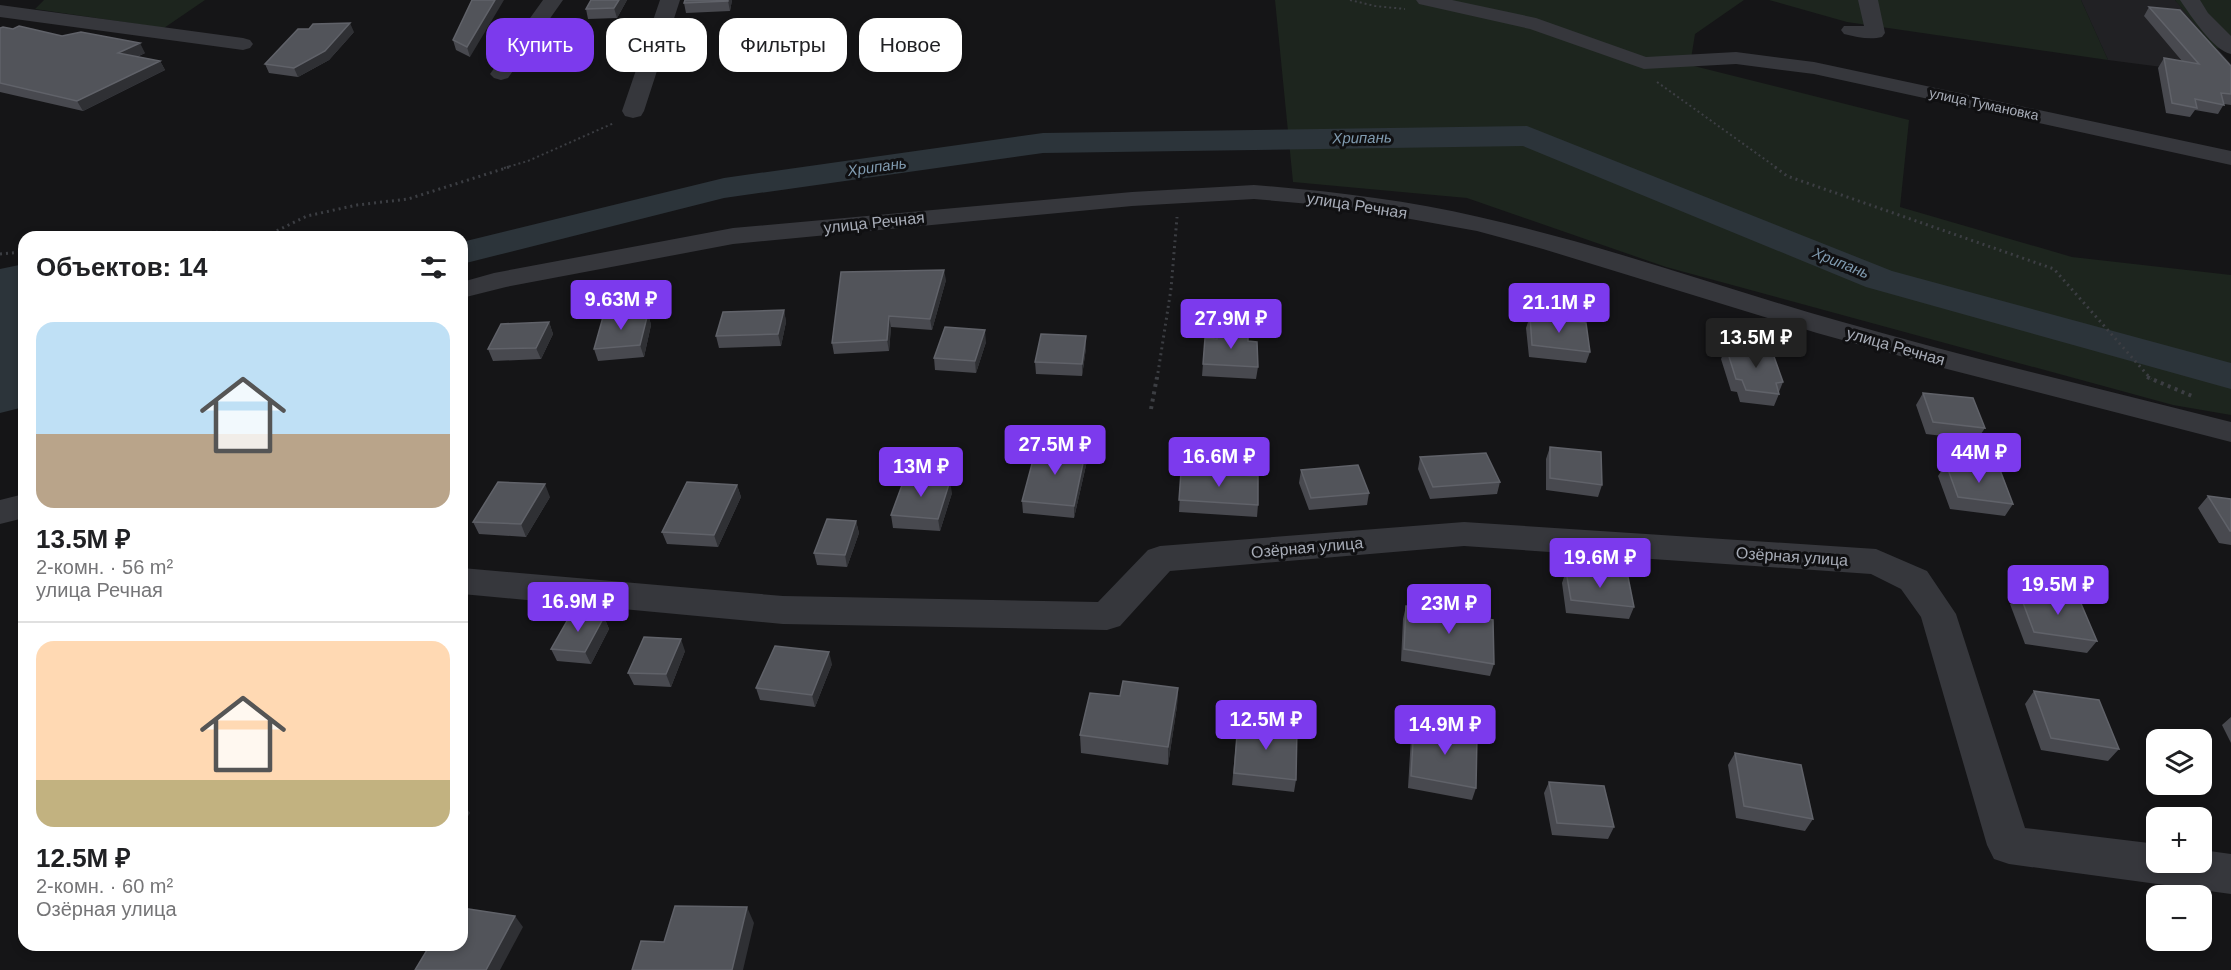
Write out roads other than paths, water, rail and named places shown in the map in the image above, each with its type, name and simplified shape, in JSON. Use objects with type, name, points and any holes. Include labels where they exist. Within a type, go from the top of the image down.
[{"type":"street","points":[[501,74],[553,0]]},
{"type":"street","points":[[633,111],[670,0]]},
{"type":"street","points":[[1851,30],[1875,33],[1868,0]]},
{"type":"street","points":[[2190,0],[2201,17],[2231,48]]},
{"type":"street","name":"улица Тумановка","points":[[1418,4],[1536,24],[1644,63],[1736,58],[1814,68],[2231,158]]},
{"type":"street","points":[[0,11],[243,44]]},
{"type":"street","name":"улица Речная","points":[[468,288],[504,279],[733,236],[1132,199],[1254,192],[1344,200],[1478,224],[1552,243],[1816,324],[1957,363],[2231,432]]},
{"type":"street","points":[[0,512],[18,508]]},
{"type":"street","name":"Озёрная улица","points":[[468,582],[783,610],[1107,616],[1160,559],[1464,534],[1876,562],[1914,580],[1938,614],[2009,845],[2231,874]]},
{"type":"waterway","name":"Хрипань","points":[[468,252],[724,188],[1043,143],[1527,136],[1879,279],[2231,376]]}]
